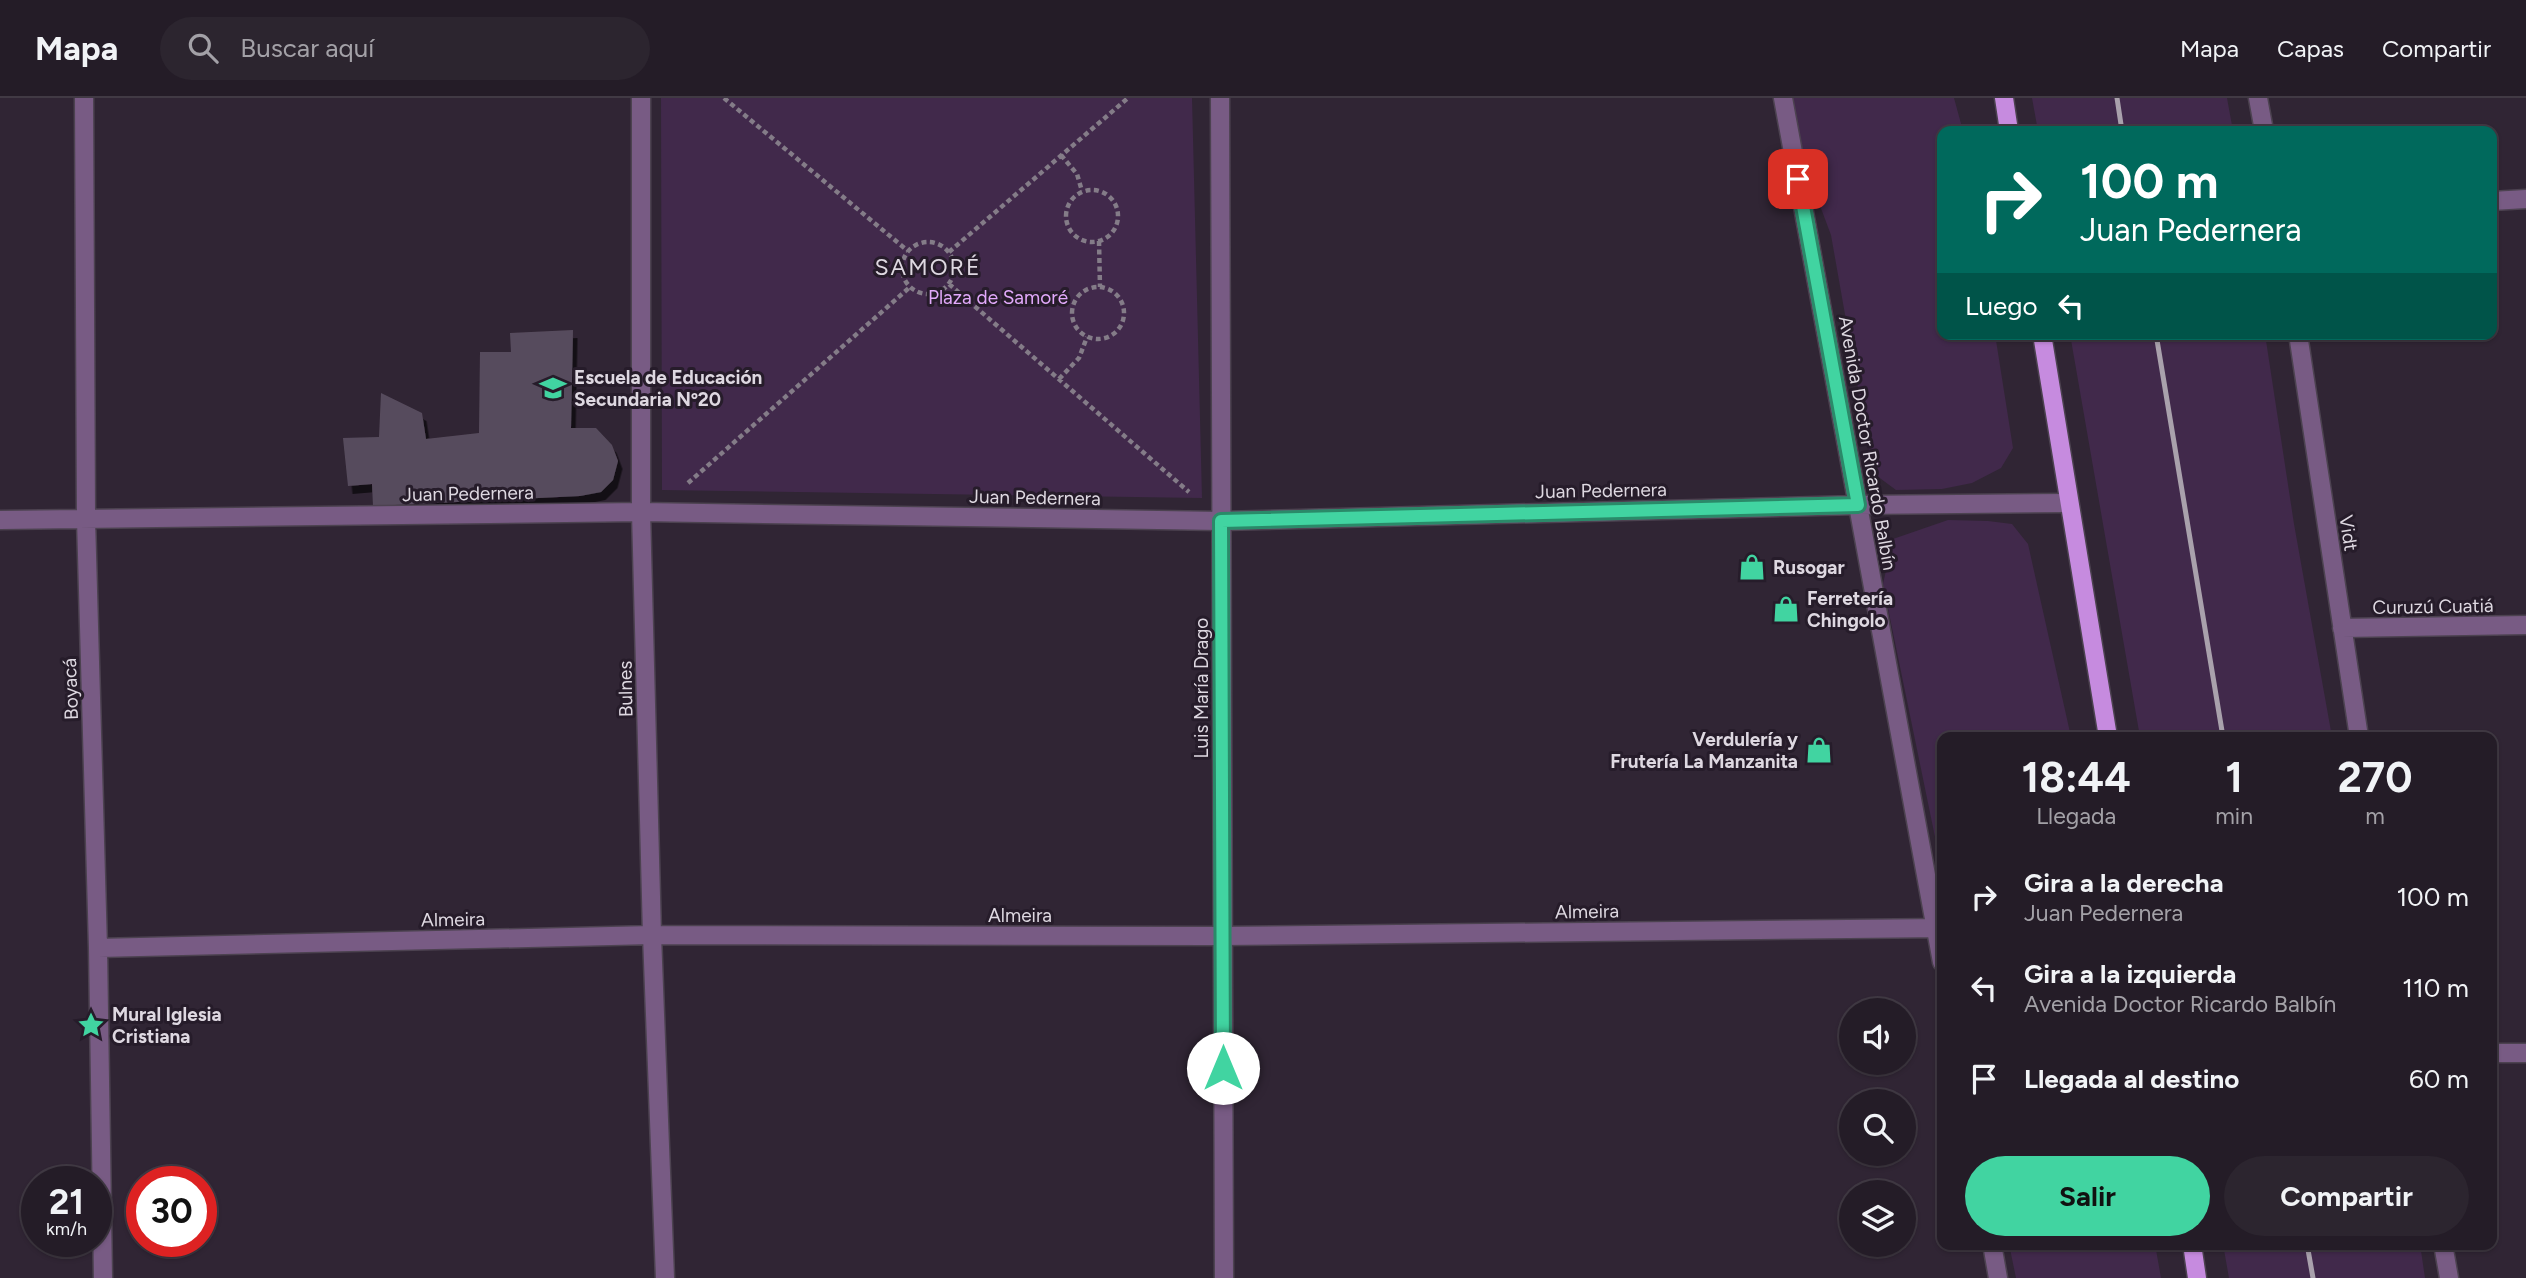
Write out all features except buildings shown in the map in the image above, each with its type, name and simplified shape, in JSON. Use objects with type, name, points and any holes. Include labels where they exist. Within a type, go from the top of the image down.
[{"type":"main road","points":[[2004,98],[2008,126]]},
{"type":"main road","points":[[2043,340],[2107,732]]},
{"type":"main road","points":[[2193,1250],[2197,1278]]},
{"type":"street","name":"Boyacá","points":[[84,98],[86,519],[98,948],[103,1278]]},
{"type":"street","name":"Bulnes","points":[[641,98],[652,935],[665,1278]]},
{"type":"street","name":"Luis María Drago","points":[[1220,98],[1224,1278]]},
{"type":"street","name":"Avenida Doctor Ricardo Balbín","points":[[1783,98],[1937,913]]},
{"type":"street","points":[[2258,98],[2263,126]]},
{"type":"street","points":[[2497,201],[2526,199]]},
{"type":"street","name":"Vidt","points":[[2299,340],[2358,732]]},
{"type":"street","name":"Juan Pedernera","points":[[0,520],[648,512],[1221,521],[1858,505],[2069,503]]},
{"type":"street","name":"Curuzú Cuatiá","points":[[2342,628],[2526,625]]},
{"type":"street","name":"Almeira","points":[[98,948],[652,935],[1222,936],[1937,928]]},
{"type":"street","points":[[2497,1053],[2526,1053]]},
{"type":"street","points":[[1993,1250],[1998,1278]]},
{"type":"street","points":[[2444,1250],[2449,1278]]},
{"type":"path","points":[[724,98],[908,251]]},
{"type":"path","points":[[949,252],[1128,98]]},
{"type":"path","points":[[1062,155],[1077,174],[1083,191]]},
{"type":"path","points":[[1099,190],[1113,200],[1117,207],[1118,223],[1107,238],[1099,241],[1082,240],[1069,228],[1066,210],[1075,196],[1083,191],[1099,190]]},
{"type":"path","points":[[1099,241],[1100,287]]},
{"type":"path","points":[[935,242],[949,252],[954,267],[949,284],[935,293],[918,292],[910,287],[902,271],[902,262],[908,251],[919,243],[935,242]]},
{"type":"path","points":[[949,284],[1221,521]]},
{"type":"path","points":[[648,512],[910,287]]},
{"type":"path","points":[[1100,287],[1113,291],[1123,304],[1123,321],[1113,335],[1104,339],[1087,337],[1074,325],[1072,308],[1081,293],[1088,288],[1100,287]]},
{"type":"path","points":[[1059,379],[1079,358],[1087,337]]},
{"type":"green space","name":"Plaza de Samoré","points":[[661,98],[1192,98],[1202,498],[662,490]]},
{"type":"green space","points":[[1791,98],[1954,98],[1962,126],[1937,126],[1937,340],[1996,340],[2013,448],[2001,468],[1972,483],[1942,489],[1896,490],[1873,473],[1831,235],[1801,155]]},
{"type":"green space","points":[[2032,98],[2227,98],[2232,126],[2037,126]]},
{"type":"green space","points":[[2071,340],[2266,340],[2294,524],[2331,732],[2139,732]]},
{"type":"green space","points":[[1948,520],[2012,524],[2028,544],[2070,732],[1937,732],[1937,847],[1883,584],[1893,539]]},
{"type":"green space","points":[[2010,1250],[2156,1250],[2161,1278],[2016,1278]]},
{"type":"green space","points":[[2224,1250],[2421,1250],[2425,1278],[2229,1278]]},
{"type":"railway","points":[[2117,98],[2121,126]]},
{"type":"railway","points":[[2157,340],[2222,732]]},
{"type":"railway","points":[[2308,1250],[2313,1278]]},
{"type":"place","name":"Escuela de Educación Secundaria Nº20","points":[[553,388]]},
{"type":"place","name":"Rusogar","points":[[1752,567]]},
{"type":"place","name":"Ferretería Chingolo","points":[[1786,609]]},
{"type":"place","name":"Verdulería y Frutería La Manzanita","points":[[1819,750]]},
{"type":"place","name":"Mural Iglesia Cristiana","points":[[91,1025]]},
{"type":"district","name":"SAMORÉ","points":[[928,267]]},
{"type":"route","points":[[1223,1068],[1221,521],[1858,505],[1798,179]]}]
